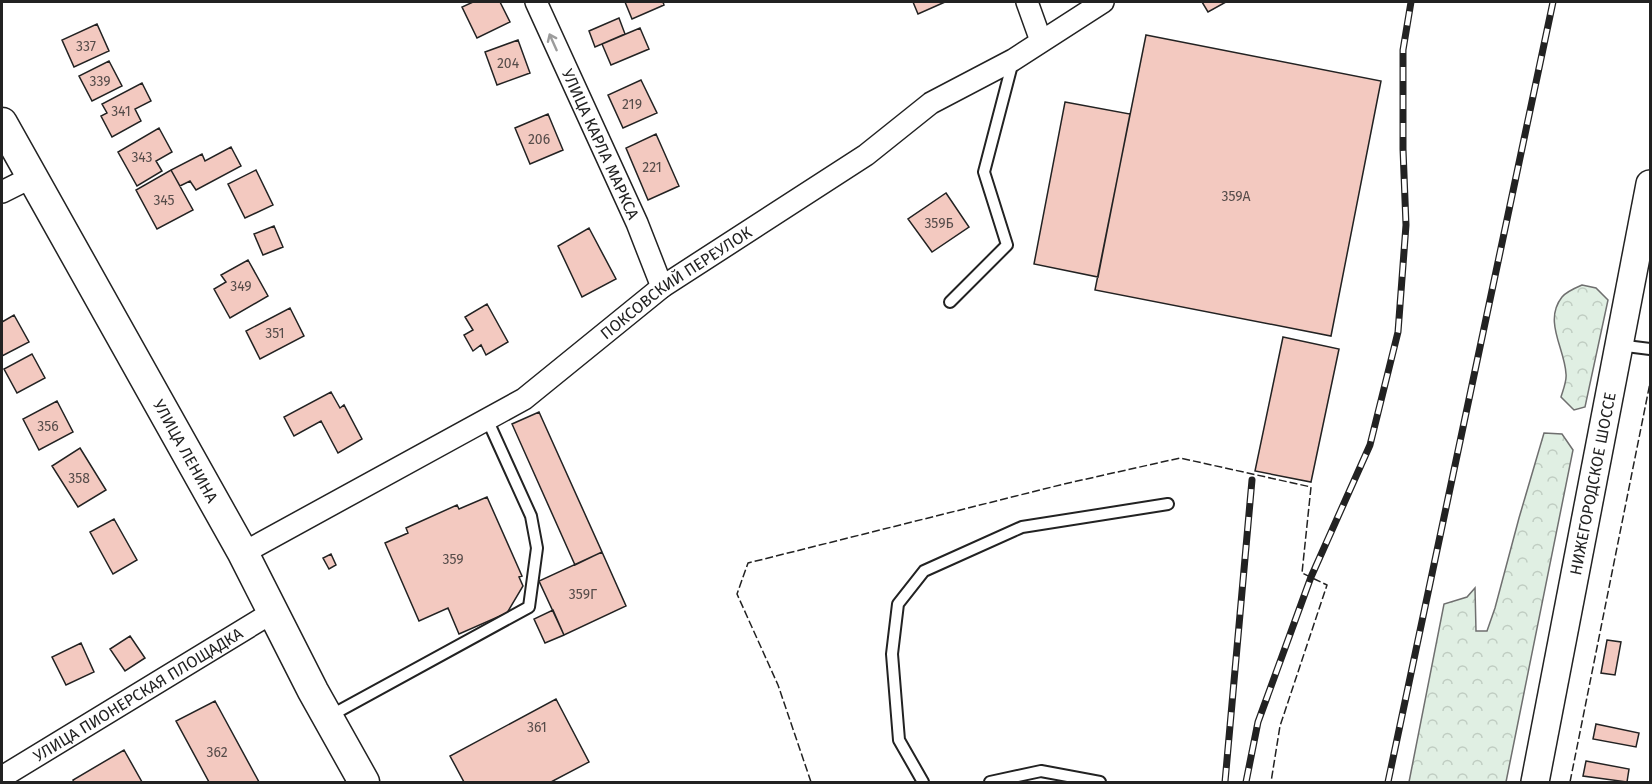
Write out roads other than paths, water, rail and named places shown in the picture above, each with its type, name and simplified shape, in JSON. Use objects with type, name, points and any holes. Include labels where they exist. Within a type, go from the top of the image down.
[{"type":"main road","name":"УЛИЦА ЛЕНИНА","points":[[2,123],[243,553],[364,783]]},
{"type":"street","name":"УЛИЦА КАРЛА МАРКСА","points":[[536,2],[637,223],[662,287]]},
{"type":"street","points":[[1027,2],[1041,40]]},
{"type":"street","name":"ПОКСОВСКИЙ ПЕРЕУЛОК","points":[[243,553],[524,399],[662,287],[866,155],[931,104],[1013,60],[1103,2]]},
{"type":"street","points":[[2,192],[32,177]]},
{"type":"street","name":"НИЖЕГОРОДСКОЕ ШОССЕ","points":[[1535,783],[1650,184]]},
{"type":"street","name":"УЛИЦА ПИОНЕРСКАЯ ПЛОЩАДКА","points":[[2,777],[273,612]]},
{"type":"lane","points":[[950,302],[1007,245],[984,172],[1013,60]]},
{"type":"lane","points":[[1618,345],[1650,350]]},
{"type":"lane","points":[[328,717],[529,607],[537,548],[531,516],[488,419]]},
{"type":"lane","points":[[923,783],[898,740],[892,654],[898,604],[924,571],[1022,527],[1168,504]]},
{"type":"lane","points":[[990,783],[1041,771],[1100,783]]},
{"type":"railway","points":[[1246,782],[1258,722],[1311,577],[1370,445],[1398,332],[1406,225],[1403,50],[1411,2]]},
{"type":"railway","points":[[1388,782],[1553,2]]},
{"type":"railway","points":[[1225,782],[1252,480]]}]
